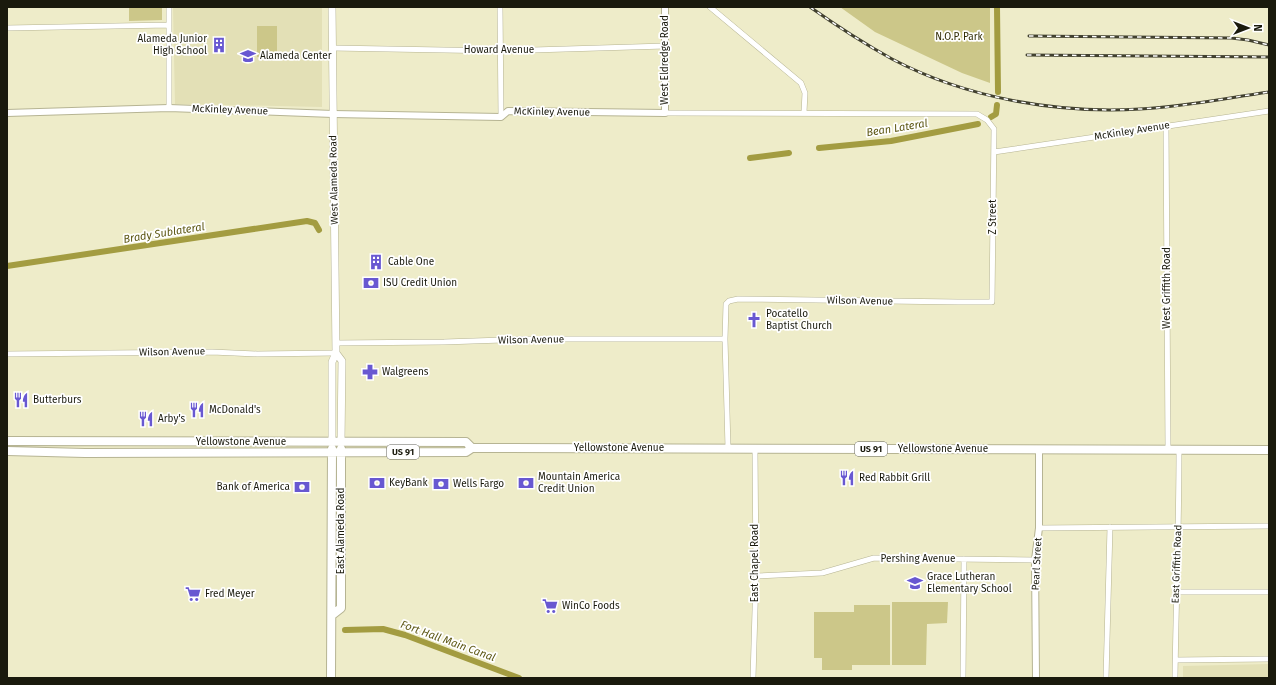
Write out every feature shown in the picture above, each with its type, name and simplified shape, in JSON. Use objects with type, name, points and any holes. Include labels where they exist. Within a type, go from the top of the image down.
[{"type":"main road","name":"West Alameda Road","points":[[332,7],[336,343],[336,353],[332,362],[332,453]]},
{"type":"main road","name":"West Alameda Road","points":[[336,353],[342,361],[341,442]]},
{"type":"main road","name":"Yellowstone Avenue","points":[[7,441],[466,442],[472,448]]},
{"type":"main road","name":"East Alameda Road","points":[[332,615],[340,608],[341,442]]},
{"type":"main road","name":"Yellowstone Avenue","points":[[7,452],[466,452],[472,448],[1269,450]]},
{"type":"main road","name":"East Alameda Road","points":[[331,678],[332,453]]},
{"type":"street","points":[[169,7],[169,108]]},
{"type":"street","points":[[500,7],[501,117]]},
{"type":"street","name":"West Eldredge Road","points":[[664,7],[665,113]]},
{"type":"street","points":[[710,7],[801,83],[805,93],[804,112]]},
{"type":"street","points":[[7,28],[169,25]]},
{"type":"street","name":"Howard Avenue","points":[[332,48],[500,51],[665,46]]},
{"type":"street","name":"McKinley Avenue","points":[[7,112],[169,108],[333,114],[501,117],[508,112],[804,112],[977,114],[987,120],[994,132]]},
{"type":"street","name":"McKinley Avenue","points":[[994,152],[1269,111]]},
{"type":"street","name":"West Griffith Road","points":[[1166,126],[1168,449]]},
{"type":"street","name":"Z Street","points":[[992,302],[994,132]]},
{"type":"street","name":"Wilson Avenue","points":[[336,343],[531,339],[725,339],[726,304],[729,301],[738,299],[992,302]]},
{"type":"street","points":[[725,339],[728,448]]},
{"type":"street","name":"Wilson Avenue","points":[[7,354],[212,352],[257,354],[336,353]]},
{"type":"street","name":"East Chapel Road","points":[[753,678],[756,576],[755,449]]},
{"type":"street","name":"Pearl Street","points":[[1036,678],[1035,560],[1039,528],[1039,450]]},
{"type":"street","name":"East Griffith Road","points":[[1175,678],[1176,592],[1179,527],[1179,450]]},
{"type":"street","points":[[1039,528],[1269,526]]},
{"type":"street","points":[[1106,678],[1110,527]]},
{"type":"street","name":"Pershing Avenue","points":[[756,576],[822,573],[874,558],[1035,560]]},
{"type":"street","points":[[963,678],[964,559]]},
{"type":"street","points":[[1176,592],[1269,592]]},
{"type":"street","points":[[1175,660],[1269,659]]},
{"type":"shaded area","name":"Alameda Center","points":[[173,7],[322,7],[322,107],[175,104]]},
{"type":"shaded area","points":[[1269,664],[1269,678],[1183,678],[1183,666]]},
{"type":"green space","points":[[129,7],[162,7],[162,20],[129,21]]},
{"type":"green space","name":"N.O.P. Park","points":[[840,7],[990,7],[990,83],[962,73],[875,32]]},
{"type":"green space","points":[[257,26],[277,26],[277,56],[257,57]]},
{"type":"green space","points":[[892,602],[948,602],[947,623],[927,624],[926,665],[892,665]]},
{"type":"green space","points":[[854,605],[890,605],[890,665],[852,665],[852,670],[822,670],[822,658],[814,658],[814,612],[854,612]]},
{"type":"waterway","name":"Bean Lateral","points":[[997,7],[998,92]]},
{"type":"waterway","name":"Bean Lateral","points":[[991,117],[996,114],[997,105]]},
{"type":"waterway","name":"Bean Lateral","points":[[819,148],[891,141],[978,124]]},
{"type":"waterway","name":"Bean Lateral","points":[[750,158],[789,153]]},
{"type":"waterway","name":"Brady Sublateral","points":[[7,266],[307,221],[315,223],[319,230]]},
{"type":"waterway","name":"Fort Hall Main Canal","points":[[345,630],[383,629],[405,635],[519,678]]},
{"type":"railway","points":[[810,7],[871,47],[920,73],[981,93],[1045,106],[1077,109],[1140,109],[1188,104],[1269,92]]},
{"type":"railway","points":[[1029,36],[1231,38],[1269,45]]},
{"type":"railway","points":[[1027,55],[1269,57]]},
{"type":"place","name":"Alameda Junior High School","points":[[219,45]]},
{"type":"place","name":"Alameda Center","points":[[248,56]]},
{"type":"place","name":"Cable One","points":[[376,262]]},
{"type":"place","name":"ISU Credit Union","points":[[371,283]]},
{"type":"place","name":"Pocatello Baptist Church","points":[[754,320]]},
{"type":"place","name":"Walgreens","points":[[370,372]]},
{"type":"place","name":"Butterburs","points":[[21,400]]},
{"type":"place","name":"McDonald's","points":[[197,410]]},
{"type":"place","name":"Arby's","points":[[146,419]]},
{"type":"place","name":"Red Rabbit Grill","points":[[847,478]]},
{"type":"place","name":"KeyBank","points":[[377,483]]},
{"type":"place","name":"Mountain America Credit Union","points":[[526,483]]},
{"type":"place","name":"Wells Fargo","points":[[441,484]]},
{"type":"place","name":"Bank of America","points":[[302,487]]},
{"type":"place","name":"Grace Lutheran Elementary School","points":[[915,583]]},
{"type":"place","name":"Fred Meyer","points":[[193,594]]},
{"type":"place","name":"WinCo Foods","points":[[550,606]]}]
